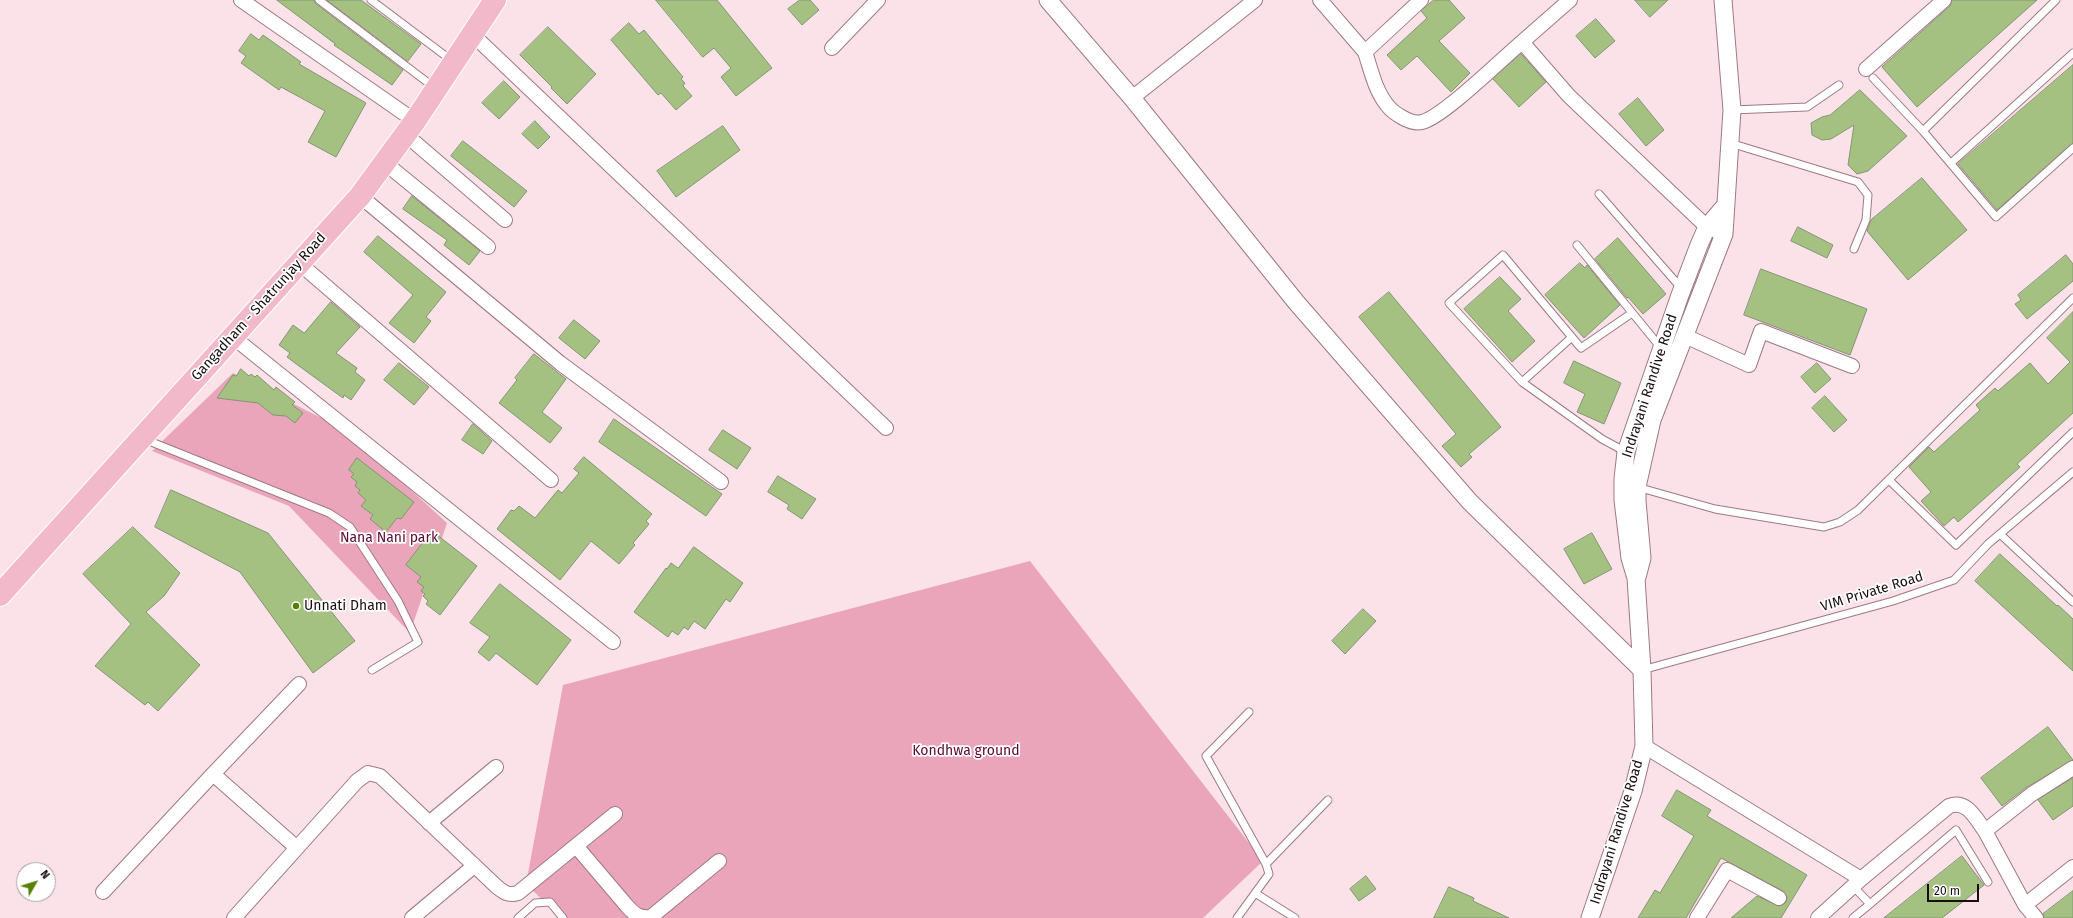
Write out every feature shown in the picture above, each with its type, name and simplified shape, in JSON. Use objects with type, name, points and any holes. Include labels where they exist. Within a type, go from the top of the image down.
[{"type":"main road","name":"Gangadham - Shatrunjay Road","points":[[0,595],[360,196],[437,89],[494,0]]},
{"type":"street","points":[[241,0],[410,128],[505,220]]},
{"type":"street","points":[[832,48],[878,0]]},
{"type":"street","points":[[1048,0],[1132,98],[1296,302],[1470,502],[1642,670]]},
{"type":"street","points":[[1132,98],[1254,0]]},
{"type":"street","points":[[1320,0],[1365,52],[1376,87],[1387,106],[1405,119],[1421,122],[1436,115],[1451,103],[1570,0]]},
{"type":"street","points":[[1365,52],[1421,0]]},
{"type":"street","name":"Indrayani Randive Road","points":[[1590,918],[1633,791],[1644,746],[1642,670],[1636,578],[1630,558],[1623,500],[1652,420],[1724,234],[1732,110],[1723,0]]},
{"type":"street","points":[[1870,74],[1944,0]]},
{"type":"street","points":[[472,34],[886,428]]},
{"type":"street","points":[[1522,42],[1569,96],[1707,227],[1724,234]]},
{"type":"street","points":[[385,163],[488,248]]},
{"type":"street","points":[[360,196],[560,363],[721,482]]},
{"type":"street","name":"Indrayani Randive Road","points":[[1630,483],[1626,452],[1661,349],[1682,289],[1707,227],[1726,206]]},
{"type":"street","points":[[299,263],[551,480]]},
{"type":"street","points":[[1685,336],[1749,365],[1761,332],[1852,366]]},
{"type":"street","points":[[233,337],[613,642]]},
{"type":"street","points":[[103,892],[299,684]]},
{"type":"street","points":[[1644,746],[1857,882]]},
{"type":"street","points":[[429,823],[496,768]]},
{"type":"street","points":[[1985,830],[2032,794],[2073,768]]},
{"type":"street","points":[[234,918],[358,781],[368,773],[380,776],[474,866],[504,893],[511,895],[518,893],[615,814]]},
{"type":"street","points":[[213,774],[297,848]]},
{"type":"street","points":[[1818,918],[1857,882],[1949,806],[1955,804],[1969,810],[1985,830],[2025,905],[2036,918]]},
{"type":"street","points":[[576,846],[635,915],[643,918],[651,917],[719,862]]},
{"type":"street","points":[[412,918],[474,866]]},
{"type":"street","points":[[2025,905],[2073,867]]},
{"type":"street","points":[[1697,918],[1727,870],[1779,898]]},
{"type":"lane","points":[[319,0],[437,89]]},
{"type":"lane","points":[[371,0],[453,62]]},
{"type":"lane","points":[[1923,131],[2056,0]]},
{"type":"lane","points":[[1951,163],[2073,53]]},
{"type":"lane","points":[[1870,74],[1923,131],[1996,217],[2073,148]]},
{"type":"lane","points":[[1732,110],[1806,106],[1839,85]]},
{"type":"lane","points":[[1730,143],[1858,182],[1868,195],[1866,220],[1854,249]]},
{"type":"lane","points":[[1598,194],[1682,289]]},
{"type":"lane","points":[[1577,245],[1661,349]]},
{"type":"lane","points":[[1626,452],[1602,439],[1522,382],[1449,303],[1503,255],[1581,348],[1632,313]]},
{"type":"lane","points":[[1630,483],[1715,509],[1824,527],[1840,522],[1858,510],[2073,298]]},
{"type":"lane","points":[[1522,382],[1572,337]]},
{"type":"lane","points":[[1889,480],[1956,545],[2073,432]]},
{"type":"lane","points":[[142,438],[329,513],[350,527],[398,601],[418,642],[372,670]]},
{"type":"lane","name":"VIM Private Road","points":[[1642,670],[1894,601],[1954,580],[2000,534],[2073,472]]},
{"type":"lane","points":[[2000,534],[2073,602]]},
{"type":"lane","points":[[1237,918],[1270,874],[1266,864],[1206,756],[1249,712]]},
{"type":"lane","points":[[1266,864],[1328,800]]},
{"type":"lane","points":[[1853,918],[1956,830],[1988,882]]},
{"type":"lane","points":[[1857,882],[1870,904]]},
{"type":"lane","points":[[1255,893],[1295,918]]},
{"type":"lane","points":[[518,918],[535,902],[550,902],[563,918]]},
{"type":"green space","name":"Nana Nani park","points":[[233,373],[345,430],[447,523],[410,633],[289,506],[152,451]]},
{"type":"green space","name":"Kondhwa ground","points":[[1030,561],[1263,861],[1203,918],[561,918],[526,884],[563,685]]},
{"type":"building","points":[[277,0],[314,0],[316,4],[403,70],[392,85],[334,45],[335,44]]},
{"type":"building","points":[[327,0],[361,0],[421,44],[408,61]]},
{"type":"building","points":[[656,0],[717,0],[772,68],[736,96],[721,77],[731,68],[714,48],[703,57]]},
{"type":"building","points":[[800,0],[810,0],[819,10],[802,25],[788,9]]},
{"type":"building","points":[[1434,0],[1449,0],[1465,18],[1439,41],[1470,73],[1451,92],[1417,56],[1401,70],[1387,55],[1427,18],[1421,11]]},
{"type":"building","points":[[1635,0],[1668,0],[1650,17]]},
{"type":"building","points":[[1952,0],[2037,0],[1917,107],[1882,67],[1950,6]]},
{"type":"building","points":[[1596,19],[1615,41],[1595,58],[1576,36]]},
{"type":"building","points":[[629,23],[639,34],[644,30],[683,77],[681,79],[685,83],[683,86],[692,96],[676,110],[661,93],[658,95],[611,40]]},
{"type":"building","points":[[548,27],[596,74],[567,104],[520,55]]},
{"type":"building","points":[[251,34],[259,40],[263,35],[301,62],[299,64],[366,103],[336,157],[308,142],[325,111],[281,87],[279,90],[241,63],[246,56],[239,51]]},
{"type":"building","points":[[1521,54],[1546,82],[1519,107],[1493,79]]},
{"type":"building","points":[[2073,65],[2073,143],[1997,210],[1958,164]]},
{"type":"building","points":[[504,81],[520,97],[499,119],[482,103]]},
{"type":"building","points":[[1860,90],[1907,136],[1868,171],[1857,174],[1848,165],[1854,125],[1831,139],[1822,140],[1812,135],[1811,123],[1822,117],[1830,115]]},
{"type":"building","points":[[1638,98],[1664,130],[1646,146],[1619,114]]},
{"type":"building","points":[[535,121],[550,137],[538,149],[522,134]]},
{"type":"building","points":[[723,126],[740,150],[676,197],[657,171]]},
{"type":"building","points":[[463,141],[527,191],[514,207],[451,156]]},
{"type":"building","points":[[1922,178],[1967,230],[1908,280],[1867,231],[1871,220]]},
{"type":"building","points":[[412,196],[480,251],[469,265],[444,245],[447,240],[403,209]]},
{"type":"building","points":[[1798,227],[1833,245],[1827,258],[1791,241]]},
{"type":"building","points":[[378,236],[446,292],[426,317],[431,321],[414,343],[389,323],[413,295],[364,252]]},
{"type":"building","points":[[1618,238],[1666,294],[1643,314],[1628,297],[1627,298],[1595,259]]},
{"type":"building","points":[[2066,255],[2073,264],[2073,281],[2027,319],[2015,304],[2021,300],[2018,295]]},
{"type":"building","points":[[1580,263],[1585,268],[1587,265],[1620,305],[1584,338],[1545,295]]},
{"type":"building","points":[[1761,269],[1867,309],[1850,355],[1744,315]]},
{"type":"building","points":[[1500,277],[1521,299],[1508,311],[1535,341],[1512,362],[1464,309]]},
{"type":"building","points":[[1389,292],[1501,427],[1469,454],[1472,457],[1461,467],[1442,446],[1456,434],[1359,317]]},
{"type":"building","points":[[331,302],[360,327],[336,353],[357,368],[355,372],[365,380],[351,400],[344,395],[343,398],[287,357],[290,353],[279,345],[293,325],[304,333]]},
{"type":"building","points":[[2073,312],[2073,413],[2017,464],[2020,467],[1958,522],[1954,517],[1944,526],[1921,501],[1931,492],[1909,467],[1929,447],[1934,452],[1980,410],[1976,405],[1995,388],[1998,391],[2030,363],[2048,384],[2070,362],[2047,338]]},
{"type":"building","points":[[574,320],[600,341],[585,359],[559,338]]},
{"type":"building","points":[[534,354],[566,379],[542,412],[562,428],[550,443],[499,403],[517,380],[515,378]]},
{"type":"building","points":[[1574,361],[1621,383],[1604,424],[1577,412],[1585,394],[1564,383]]},
{"type":"building","points":[[399,363],[429,387],[414,405],[384,380]]},
{"type":"building","points":[[1817,363],[1831,379],[1815,393],[1801,377]]},
{"type":"building","points":[[241,369],[249,376],[251,374],[255,377],[257,375],[274,390],[276,387],[295,402],[292,405],[303,413],[295,423],[286,416],[273,415],[258,403],[217,398],[233,375],[236,376]]},
{"type":"building","points":[[1825,396],[1847,420],[1834,432],[1812,408]]},
{"type":"building","points":[[614,419],[722,494],[706,516],[599,442]]},
{"type":"building","points":[[473,424],[492,441],[483,454],[462,440]]},
{"type":"building","points":[[723,430],[751,448],[737,469],[709,450]]},
{"type":"building","points":[[584,457],[652,514],[646,521],[649,524],[633,543],[635,545],[619,564],[591,541],[560,580],[497,529],[511,510],[514,511],[519,506],[535,518],[558,490],[562,493],[579,473],[574,469]]},
{"type":"building","points":[[357,458],[414,502],[401,519],[397,518],[386,532],[370,519],[373,515],[361,506],[366,500],[358,493],[360,490],[355,486],[357,482],[351,477],[354,474],[349,470]]},
{"type":"building","points":[[778,476],[816,499],[802,519],[787,509],[789,505],[768,492]]},
{"type":"building","name":"Unnati Dham","points":[[171,490],[268,533],[355,641],[313,673],[240,572],[155,527]]},
{"type":"building","points":[[133,527],[180,573],[164,596],[146,612],[200,665],[158,711],[148,702],[145,705],[95,666],[131,624],[83,574]]},
{"type":"building","points":[[432,531],[477,566],[440,615],[426,604],[428,601],[423,596],[425,594],[421,591],[424,587],[417,582],[421,577],[406,565]]},
{"type":"building","points":[[1592,533],[1612,569],[1584,584],[1564,549]]},
{"type":"building","points":[[694,547],[743,583],[730,602],[726,599],[705,629],[694,621],[688,630],[684,627],[678,635],[672,631],[668,637],[634,612],[666,568],[667,569],[671,563],[678,568]]},
{"type":"building","points":[[2000,554],[2073,619],[2073,671],[1975,581]]},
{"type":"building","points":[[500,584],[571,640],[537,685],[496,653],[489,661],[478,652],[490,637],[470,623]]},
{"type":"building","points":[[1363,609],[1376,621],[1345,654],[1332,641]]},
{"type":"building","points":[[2048,727],[2073,760],[2027,787],[2002,806],[1981,778]]},
{"type":"building","points":[[2073,778],[2073,806],[2053,820],[2038,800]]},
{"type":"building","points":[[1677,790],[1711,810],[1707,816],[1807,875],[1781,918],[1731,918],[1757,896],[1779,906],[1786,902],[1787,897],[1783,891],[1721,858],[1686,918],[1638,918],[1655,890],[1660,893],[1694,836],[1662,816]]},
{"type":"building","points":[[1962,856],[1984,885],[1942,918],[1884,918]]},
{"type":"building","points":[[1366,876],[1376,889],[1359,901],[1350,889]]},
{"type":"building","points":[[1449,887],[1474,898],[1473,901],[1509,918],[1434,918]]},
{"type":"building","points":[[2073,891],[2073,918],[2044,918],[2043,914]]},
{"type":"place","name":"Unnati Dham","points":[[296,606]]}]
